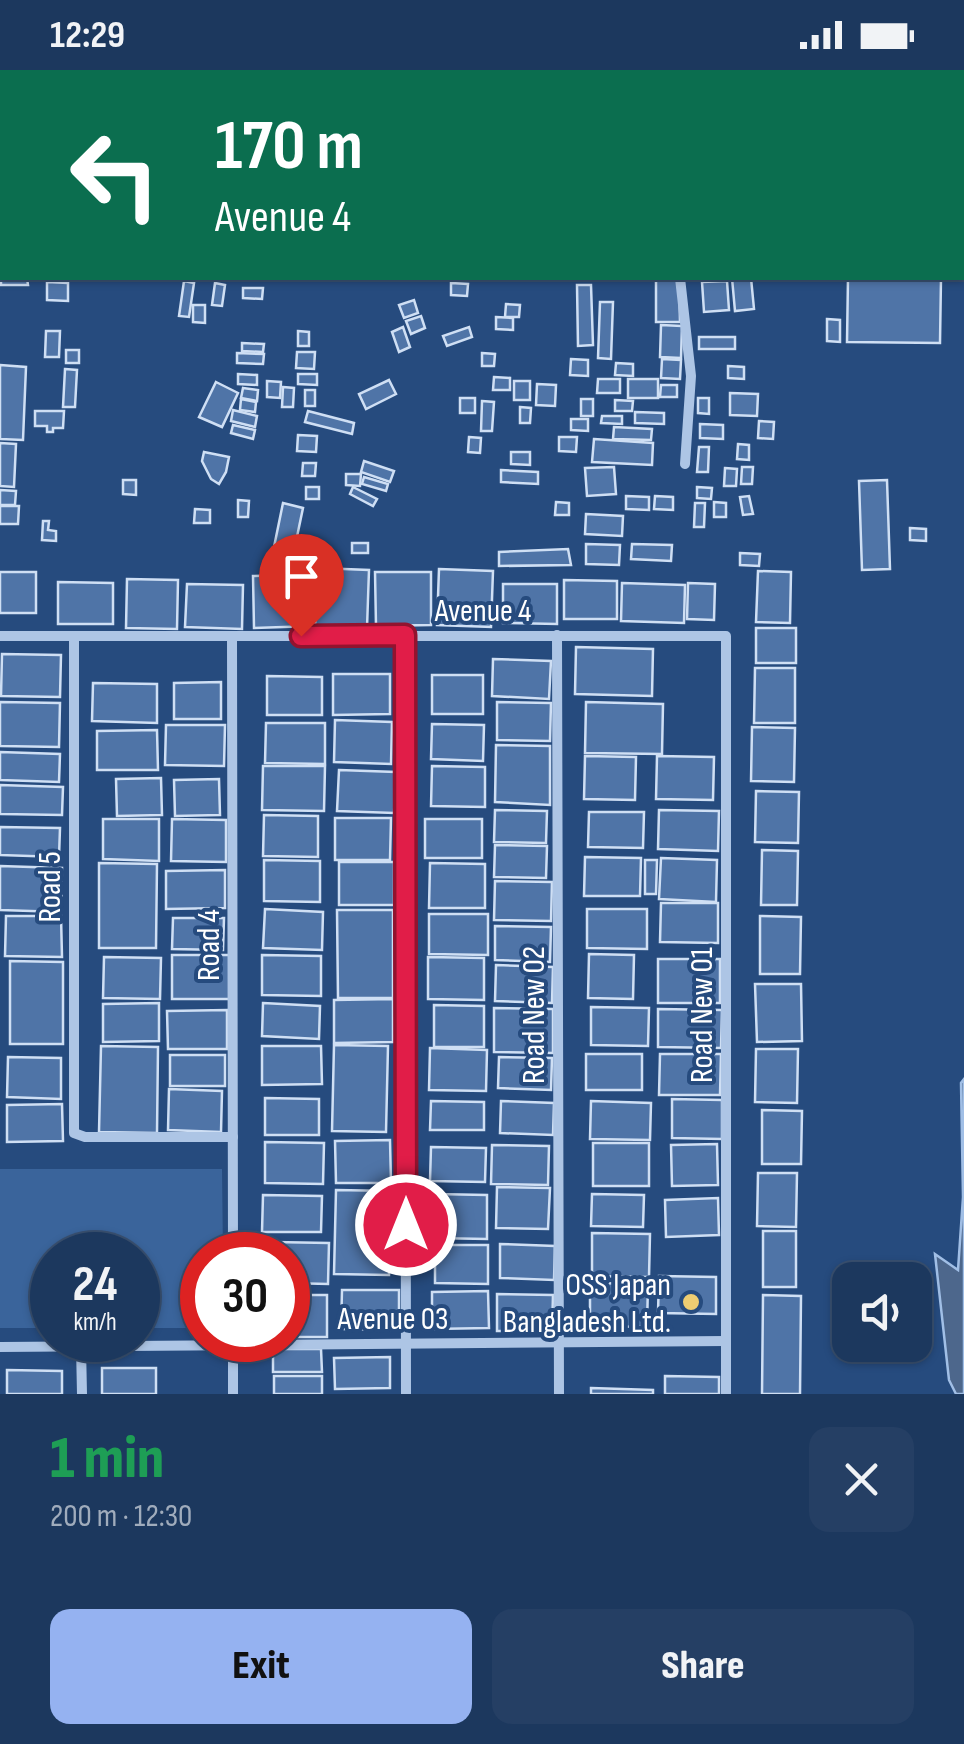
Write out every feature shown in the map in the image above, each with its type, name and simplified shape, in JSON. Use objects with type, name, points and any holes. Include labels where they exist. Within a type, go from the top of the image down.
[{"type":"street","points":[[680,280],[691,376],[685,464]]},
{"type":"street","points":[[405,635],[406,1394]]},
{"type":"street","name":"Avenue 4","points":[[0,636],[726,636]]},
{"type":"street","name":"Road 5","points":[[74,636],[74,1133],[234,1136]]},
{"type":"street","name":"Road 4","points":[[232,636],[233,1232]]},
{"type":"street","name":"Road New 02","points":[[557,636],[559,1394]]},
{"type":"street","name":"Road New 01","points":[[726,636],[726,1394]]},
{"type":"street","name":"Avenue 03","points":[[310,1342],[726,1341]]},
{"type":"street","name":"Avenue 03","points":[[0,1346],[30,1346]]},
{"type":"street","points":[[81,1362],[82,1394]]},
{"type":"street","points":[[233,1362],[233,1394]]},
{"type":"shaded area","points":[[964,1079],[964,1394],[956,1394],[949,1380],[935,1254],[958,1270]]},
{"type":"shaded area","points":[[0,1169],[222,1169],[223,1232],[180,1232],[180,1328],[160,1328],[160,1232],[30,1232],[30,1328],[0,1328]]},
{"type":"building","points":[[1,280],[27,280],[28,285],[1,285]]},
{"type":"building","points":[[656,280],[679,280],[680,322],[656,322]]},
{"type":"building","points":[[732,280],[751,280],[754,309],[735,311]]},
{"type":"building","points":[[848,280],[941,280],[940,343],[847,342]]},
{"type":"building","points":[[184,281],[194,283],[189,317],[179,316]]},
{"type":"building","points":[[727,281],[729,310],[704,312],[702,282]]},
{"type":"building","points":[[47,282],[68,283],[68,301],[47,300]]},
{"type":"building","points":[[215,283],[225,285],[222,306],[212,305]]},
{"type":"building","points":[[451,283],[468,284],[467,296],[451,295]]},
{"type":"building","points":[[577,285],[591,285],[593,345],[578,346]]},
{"type":"building","points":[[243,288],[263,288],[262,299],[243,298]]},
{"type":"building","points":[[414,300],[418,313],[404,318],[399,305]]},
{"type":"building","points":[[600,302],[613,302],[611,359],[598,358]]},
{"type":"building","points":[[506,304],[520,305],[519,317],[505,317]]},
{"type":"building","points":[[193,305],[205,305],[205,323],[193,322]]},
{"type":"building","points":[[421,316],[425,328],[411,334],[406,321]]},
{"type":"building","points":[[496,317],[513,318],[513,330],[496,329]]},
{"type":"building","points":[[827,319],[840,320],[840,342],[827,341]]},
{"type":"building","points":[[661,325],[682,326],[681,358],[660,357]]},
{"type":"building","points":[[403,327],[410,347],[399,352],[392,332]]},
{"type":"building","points":[[469,327],[472,337],[447,346],[443,336]]},
{"type":"building","points":[[46,331],[60,331],[59,357],[45,357]]},
{"type":"building","points":[[298,331],[309,332],[309,346],[298,346]]},
{"type":"building","points":[[699,337],[735,337],[735,349],[699,349]]},
{"type":"building","points":[[242,343],[264,344],[263,352],[242,351]]},
{"type":"building","points":[[66,350],[79,350],[79,363],[66,363]]},
{"type":"building","points":[[297,352],[315,352],[314,369],[296,368]]},
{"type":"building","points":[[237,353],[264,354],[263,364],[237,363]]},
{"type":"building","points":[[482,353],[495,354],[494,366],[482,366]]},
{"type":"building","points":[[571,359],[588,360],[588,376],[570,375]]},
{"type":"building","points":[[662,359],[681,360],[680,379],[661,378]]},
{"type":"building","points":[[616,363],[633,364],[633,376],[615,375]]},
{"type":"building","points":[[0,365],[26,367],[23,440],[0,439]]},
{"type":"building","points":[[728,366],[744,367],[744,379],[728,378]]},
{"type":"building","points":[[65,369],[77,370],[75,407],[63,407]]},
{"type":"building","points":[[238,374],[257,375],[257,385],[238,384]]},
{"type":"building","points":[[298,374],[317,374],[317,385],[298,384]]},
{"type":"building","points":[[494,377],[510,378],[510,390],[493,390]]},
{"type":"building","points":[[598,379],[620,379],[620,393],[597,393]]},
{"type":"building","points":[[628,379],[658,379],[658,398],[628,398]]},
{"type":"building","points":[[389,380],[396,394],[366,409],[359,394]]},
{"type":"building","points":[[267,381],[281,382],[280,398],[267,397]]},
{"type":"building","points":[[514,381],[530,381],[530,400],[514,400]]},
{"type":"building","points":[[216,382],[238,393],[222,427],[199,417]]},
{"type":"building","points":[[537,384],[556,385],[555,406],[536,405]]},
{"type":"building","points":[[661,385],[677,385],[677,397],[660,397]]},
{"type":"building","points":[[283,387],[294,388],[293,407],[282,407]]},
{"type":"building","points":[[243,388],[258,390],[257,401],[241,398]]},
{"type":"building","points":[[305,390],[315,390],[315,406],[305,406]]},
{"type":"building","points":[[730,393],[758,394],[757,416],[730,415]]},
{"type":"building","points":[[460,398],[475,398],[475,413],[460,413]]},
{"type":"building","points":[[698,398],[709,398],[709,414],[698,413]]},
{"type":"building","points":[[241,399],[256,402],[255,412],[240,410]]},
{"type":"building","points":[[581,399],[593,399],[593,416],[581,416]]},
{"type":"building","points":[[615,400],[633,401],[632,411],[615,411]]},
{"type":"building","points":[[482,401],[494,402],[492,431],[481,431]]},
{"type":"building","points":[[520,407],[531,408],[530,423],[520,423]]},
{"type":"building","points":[[233,410],[257,416],[255,427],[231,421]]},
{"type":"building","points":[[35,411],[64,411],[63,428],[47,432],[47,426],[35,426]]},
{"type":"building","points":[[308,411],[354,423],[352,434],[305,422]]},
{"type":"building","points":[[635,412],[664,413],[664,424],[635,423]]},
{"type":"building","points":[[602,416],[622,416],[622,424],[601,423]]},
{"type":"building","points":[[571,419],[588,419],[588,431],[571,430]]},
{"type":"building","points":[[759,421],[774,422],[773,439],[758,438]]},
{"type":"building","points":[[700,424],[723,425],[723,439],[700,438]]},
{"type":"building","points":[[233,425],[255,430],[253,439],[231,433]]},
{"type":"building","points":[[614,427],[652,429],[651,440],[613,439]]},
{"type":"building","points":[[298,435],[317,436],[316,452],[297,451]]},
{"type":"building","points":[[469,437],[481,438],[480,453],[468,452]]},
{"type":"building","points":[[559,437],[577,437],[576,452],[559,451]]},
{"type":"building","points":[[594,439],[653,443],[652,465],[592,462]]},
{"type":"building","points":[[0,443],[16,444],[14,487],[0,486]]},
{"type":"building","points":[[738,444],[749,445],[749,460],[737,459]]},
{"type":"building","points":[[699,447],[709,447],[708,472],[697,472]]},
{"type":"building","points":[[204,452],[229,457],[219,484],[211,479],[202,461]]},
{"type":"building","points":[[511,452],[530,452],[530,465],[511,464]]},
{"type":"building","points":[[364,461],[394,471],[390,482],[361,472]]},
{"type":"building","points":[[303,463],[316,463],[315,476],[302,476]]},
{"type":"building","points":[[614,467],[616,494],[587,496],[585,468]]},
{"type":"building","points":[[742,467],[753,467],[752,484],[741,484]]},
{"type":"building","points":[[725,468],[737,469],[736,486],[724,486]]},
{"type":"building","points":[[501,470],[538,472],[538,484],[501,482]]},
{"type":"building","points":[[346,474],[361,474],[360,486],[346,485]]},
{"type":"building","points":[[364,477],[388,484],[386,491],[362,484]]},
{"type":"building","points":[[123,480],[136,480],[136,495],[123,494]]},
{"type":"building","points":[[887,480],[890,569],[862,570],[859,481]]},
{"type":"building","points":[[306,487],[319,487],[319,499],[306,499]]},
{"type":"building","points":[[353,487],[377,499],[373,506],[350,494]]},
{"type":"building","points":[[697,487],[712,488],[711,499],[697,498]]},
{"type":"building","points":[[0,490],[16,491],[15,505],[0,505]]},
{"type":"building","points":[[626,496],[649,497],[649,510],[626,509]]},
{"type":"building","points":[[655,496],[673,497],[673,510],[654,509]]},
{"type":"building","points":[[749,496],[753,514],[743,515],[740,497]]},
{"type":"building","points":[[238,500],[249,501],[248,517],[238,517]]},
{"type":"building","points":[[556,502],[569,503],[569,515],[555,515]]},
{"type":"building","points":[[714,502],[726,503],[726,517],[714,517]]},
{"type":"building","points":[[283,503],[303,508],[294,551],[274,547]]},
{"type":"building","points":[[695,503],[705,503],[704,527],[694,527]]},
{"type":"building","points":[[0,506],[19,506],[18,524],[0,524]]},
{"type":"building","points":[[195,509],[210,510],[210,523],[194,523]]},
{"type":"building","points":[[586,514],[623,516],[622,536],[585,534]]},
{"type":"building","points":[[43,521],[49,521],[48,530],[56,531],[56,541],[42,540]]},
{"type":"building","points":[[910,528],[926,529],[926,541],[910,540]]},
{"type":"building","points":[[352,543],[368,543],[368,553],[352,553]]},
{"type":"building","points":[[586,544],[620,545],[619,565],[586,564]]},
{"type":"building","points":[[632,544],[672,545],[671,561],[631,559]]},
{"type":"building","points":[[568,549],[571,565],[499,566],[499,552]]},
{"type":"building","points":[[740,553],[760,554],[759,566],[740,565]]},
{"type":"building","points":[[318,568],[369,570],[367,628],[315,626]]},
{"type":"building","points":[[439,569],[493,571],[491,627],[437,625]]},
{"type":"building","points":[[758,571],[791,572],[790,623],[756,622]]},
{"type":"building","points":[[0,572],[36,572],[36,613],[0,613]]},
{"type":"building","points":[[375,572],[431,572],[431,625],[376,626]]},
{"type":"building","points":[[311,574],[313,626],[254,628],[253,576]]},
{"type":"building","points":[[127,579],[178,580],[177,629],[126,628]]},
{"type":"building","points":[[564,580],[617,581],[617,619],[564,619]]},
{"type":"building","points":[[58,582],[113,583],[113,624],[58,624]]},
{"type":"building","points":[[622,583],[685,585],[684,623],[621,621]]},
{"type":"building","points":[[688,583],[715,584],[714,620],[687,619]]},
{"type":"building","points":[[187,584],[243,585],[242,629],[185,627]]},
{"type":"building","points":[[503,584],[557,584],[557,624],[503,623]]},
{"type":"building","points":[[756,628],[796,628],[796,663],[756,663]]},
{"type":"building","points":[[576,647],[653,649],[652,696],[575,694]]},
{"type":"building","points":[[2,654],[61,655],[60,697],[1,696]]},
{"type":"building","points":[[493,659],[551,661],[549,699],[492,696]]},
{"type":"building","points":[[755,668],[795,668],[795,723],[754,723]]},
{"type":"building","points":[[333,674],[390,674],[390,714],[333,715]]},
{"type":"building","points":[[432,675],[483,675],[483,714],[432,714]]},
{"type":"building","points":[[267,676],[322,677],[322,715],[267,715]]},
{"type":"building","points":[[221,682],[221,719],[174,719],[174,683]]},
{"type":"building","points":[[93,683],[157,684],[157,723],[92,721]]},
{"type":"building","points":[[0,702],[60,703],[59,747],[0,746]]},
{"type":"building","points":[[497,702],[551,703],[550,741],[497,740]]},
{"type":"building","points":[[586,702],[663,704],[662,754],[585,753]]},
{"type":"building","points":[[335,720],[392,722],[391,764],[334,762]]},
{"type":"building","points":[[266,723],[325,723],[325,764],[265,763]]},
{"type":"building","points":[[432,724],[484,725],[483,761],[431,759]]},
{"type":"building","points":[[166,725],[225,725],[224,766],[165,765]]},
{"type":"building","points":[[752,727],[795,728],[794,782],[751,781]]},
{"type":"building","points":[[157,730],[158,770],[97,770],[97,731]]},
{"type":"building","points":[[496,745],[550,746],[550,805],[495,802]]},
{"type":"building","points":[[0,752],[60,754],[59,782],[0,780]]},
{"type":"building","points":[[585,756],[636,757],[635,800],[584,799]]},
{"type":"building","points":[[657,756],[714,757],[713,800],[656,799]]},
{"type":"building","points":[[263,766],[325,766],[324,811],[262,810]]},
{"type":"building","points":[[432,766],[485,767],[485,807],[431,806]]},
{"type":"building","points":[[339,770],[396,772],[394,813],[337,811]]},
{"type":"building","points":[[161,778],[162,815],[117,816],[116,779]]},
{"type":"building","points":[[219,779],[220,815],[175,816],[174,780]]},
{"type":"building","points":[[0,785],[63,787],[62,815],[0,814]]},
{"type":"building","points":[[756,791],[799,792],[798,843],[755,842]]},
{"type":"building","points":[[495,810],[547,811],[546,843],[494,842]]},
{"type":"building","points":[[659,810],[719,811],[718,851],[658,849]]},
{"type":"building","points":[[589,812],[644,812],[643,848],[588,847]]},
{"type":"building","points":[[264,815],[318,816],[318,857],[263,856]]},
{"type":"building","points":[[335,818],[391,818],[390,860],[335,860]]},
{"type":"building","points":[[103,819],[159,819],[159,861],[103,859]]},
{"type":"building","points":[[172,819],[226,820],[226,862],[171,861]]},
{"type":"building","points":[[425,819],[482,819],[482,858],[425,858]]},
{"type":"building","points":[[0,827],[60,828],[59,857],[0,855]]},
{"type":"building","points":[[495,845],[547,846],[546,878],[494,877]]},
{"type":"building","points":[[762,850],[798,851],[797,905],[761,905]]},
{"type":"building","points":[[585,857],[641,858],[640,896],[584,896]]},
{"type":"building","points":[[661,858],[717,860],[716,902],[659,899]]},
{"type":"building","points":[[264,860],[320,861],[320,902],[264,901]]},
{"type":"building","points":[[645,860],[657,860],[656,894],[645,894]]},
{"type":"building","points":[[339,862],[394,862],[394,905],[339,905]]},
{"type":"building","points":[[99,863],[157,864],[156,948],[99,948]]},
{"type":"building","points":[[430,863],[485,864],[485,908],[429,908]]},
{"type":"building","points":[[0,866],[62,868],[61,912],[0,910]]},
{"type":"building","points":[[225,870],[225,908],[166,909],[166,871]]},
{"type":"building","points":[[495,881],[552,882],[551,921],[494,920]]},
{"type":"building","points":[[661,903],[718,903],[718,943],[660,942]]},
{"type":"building","points":[[265,909],[323,912],[322,950],[263,948]]},
{"type":"building","points":[[587,909],[647,909],[647,949],[587,948]]},
{"type":"building","points":[[337,910],[393,910],[393,998],[338,998]]},
{"type":"building","points":[[429,914],[488,914],[488,955],[429,954]]},
{"type":"building","points":[[6,916],[61,916],[62,957],[5,956]]},
{"type":"building","points":[[760,916],[801,917],[800,974],[760,974]]},
{"type":"building","points":[[173,918],[224,918],[223,950],[172,949]]},
{"type":"building","points":[[495,926],[551,927],[550,962],[495,960]]},
{"type":"building","points":[[589,954],[634,955],[633,999],[588,998]]},
{"type":"building","points":[[172,955],[230,955],[230,999],[172,999]]},
{"type":"building","points":[[262,955],[321,956],[321,996],[262,995]]},
{"type":"building","points":[[104,957],[161,958],[160,999],[103,998]]},
{"type":"building","points":[[428,957],[484,958],[484,1000],[428,999]]},
{"type":"building","points":[[658,959],[720,959],[720,1003],[658,1003]]},
{"type":"building","points":[[10,961],[63,962],[63,1044],[10,1044]]},
{"type":"building","points":[[496,965],[553,967],[552,1003],[495,1001]]},
{"type":"building","points":[[755,984],[801,984],[802,1041],[757,1042]]},
{"type":"building","points":[[393,999],[393,1042],[334,1043],[334,1000]]},
{"type":"building","points":[[159,1003],[159,1041],[103,1042],[103,1004]]},
{"type":"building","points":[[263,1003],[320,1006],[319,1039],[262,1036]]},
{"type":"building","points":[[434,1005],[484,1006],[484,1047],[434,1047]]},
{"type":"building","points":[[591,1007],[649,1008],[648,1046],[591,1045]]},
{"type":"building","points":[[494,1008],[553,1009],[553,1053],[494,1052]]},
{"type":"building","points":[[658,1009],[722,1010],[721,1048],[658,1047]]},
{"type":"building","points":[[227,1010],[227,1049],[168,1049],[167,1011]]},
{"type":"building","points":[[334,1045],[388,1046],[386,1132],[332,1131]]},
{"type":"building","points":[[101,1046],[158,1047],[157,1133],[99,1132]]},
{"type":"building","points":[[262,1046],[321,1046],[322,1084],[262,1085]]},
{"type":"building","points":[[430,1048],[487,1050],[486,1091],[429,1090]]},
{"type":"building","points":[[756,1049],[798,1049],[797,1103],[755,1102]]},
{"type":"building","points":[[586,1054],[642,1054],[642,1090],[586,1090]]},
{"type":"building","points":[[660,1054],[721,1054],[720,1095],[659,1095]]},
{"type":"building","points":[[170,1055],[225,1055],[225,1086],[170,1086]]},
{"type":"building","points":[[8,1057],[61,1058],[61,1099],[7,1097]]},
{"type":"building","points":[[499,1057],[552,1058],[551,1090],[498,1088]]},
{"type":"building","points":[[169,1089],[222,1091],[221,1132],[168,1130]]},
{"type":"building","points":[[265,1098],[319,1099],[319,1135],[265,1135]]},
{"type":"building","points":[[672,1099],[722,1100],[722,1139],[672,1138]]},
{"type":"building","points":[[431,1101],[484,1102],[484,1130],[430,1130]]},
{"type":"building","points":[[501,1101],[554,1103],[553,1135],[500,1133]]},
{"type":"building","points":[[591,1101],[651,1103],[650,1140],[590,1139]]},
{"type":"building","points":[[62,1104],[63,1141],[7,1142],[7,1105]]},
{"type":"building","points":[[762,1110],[802,1111],[801,1164],[762,1164]]},
{"type":"building","points":[[390,1140],[391,1183],[336,1183],[335,1141]]},
{"type":"building","points":[[265,1142],[324,1143],[323,1184],[265,1183]]},
{"type":"building","points":[[593,1143],[649,1143],[649,1186],[593,1186]]},
{"type":"building","points":[[717,1144],[718,1185],[672,1186],[671,1145]]},
{"type":"building","points":[[492,1145],[549,1146],[548,1185],[491,1184]]},
{"type":"building","points":[[431,1147],[486,1148],[485,1182],[430,1181]]},
{"type":"building","points":[[758,1173],[797,1173],[796,1227],[757,1226]]},
{"type":"building","points":[[497,1187],[550,1188],[548,1229],[496,1228]]},
{"type":"building","points":[[336,1190],[391,1191],[389,1275],[334,1274]]},
{"type":"building","points":[[433,1194],[487,1195],[487,1239],[433,1238]]},
{"type":"building","points":[[592,1194],[644,1195],[643,1227],[591,1226]]},
{"type":"building","points":[[263,1195],[322,1196],[321,1232],[262,1232]]},
{"type":"building","points":[[718,1198],[719,1235],[666,1237],[665,1200]]},
{"type":"building","points":[[763,1231],[796,1231],[796,1287],[763,1287]]},
{"type":"building","points":[[592,1233],[650,1234],[649,1277],[592,1276]]},
{"type":"building","points":[[310,1243],[329,1243],[328,1284],[310,1284]]},
{"type":"building","points":[[500,1244],[555,1246],[554,1280],[500,1278]]},
{"type":"building","points":[[435,1245],[488,1245],[488,1284],[435,1283]]},
{"type":"building","points":[[659,1276],[716,1277],[716,1314],[658,1313]]},
{"type":"building","points":[[590,1283],[648,1284],[647,1327],[590,1326]]},
{"type":"building","points":[[342,1290],[399,1290],[399,1330],[341,1329]]},
{"type":"building","points":[[488,1291],[489,1328],[432,1329],[432,1292]]},
{"type":"building","points":[[497,1294],[553,1295],[552,1331],[497,1331]]},
{"type":"building","points":[[310,1295],[327,1295],[327,1337],[310,1337]]},
{"type":"building","points":[[763,1295],[801,1296],[800,1394],[762,1394]]},
{"type":"building","points":[[310,1349],[321,1349],[322,1372],[273,1372],[273,1362],[310,1362]]},
{"type":"building","points":[[390,1357],[390,1388],[335,1389],[334,1358]]},
{"type":"building","points":[[102,1368],[156,1368],[156,1394],[102,1394]]},
{"type":"building","points":[[7,1370],[62,1371],[62,1394],[7,1394]]},
{"type":"building","points":[[274,1376],[322,1376],[322,1394],[274,1394]]},
{"type":"building","points":[[665,1376],[719,1377],[719,1394],[665,1394]]},
{"type":"building","points":[[591,1388],[653,1390],[653,1394],[591,1394]]},
{"type":"place","name":"OSS Japan Bangladesh Ltd.","points":[[691,1302]]},
{"type":"route","points":[[301,636],[405,635],[406,1225]]}]
